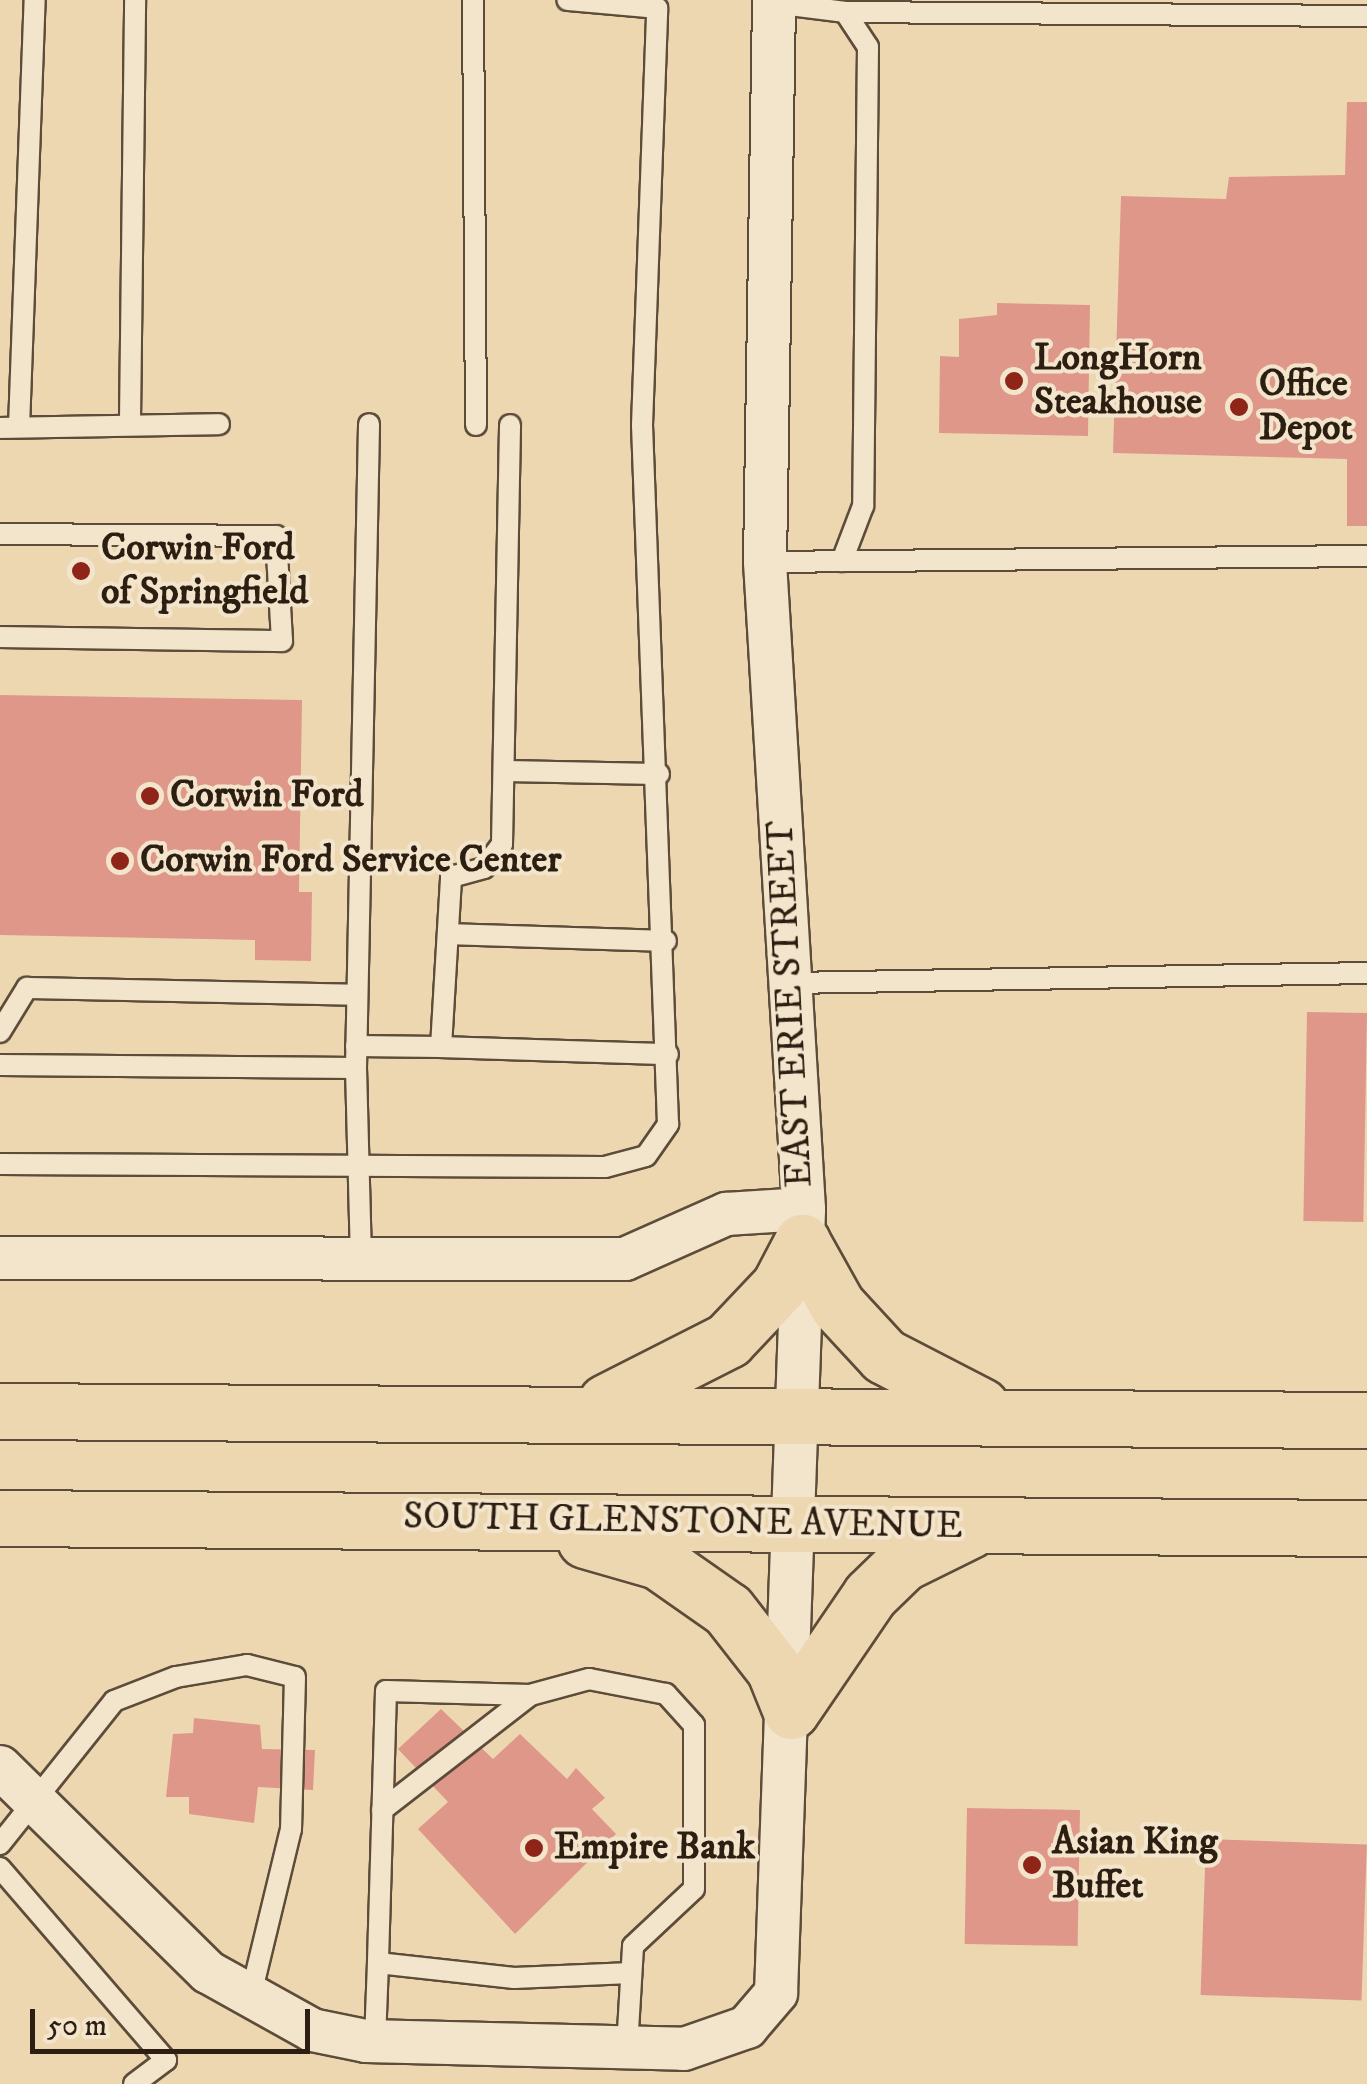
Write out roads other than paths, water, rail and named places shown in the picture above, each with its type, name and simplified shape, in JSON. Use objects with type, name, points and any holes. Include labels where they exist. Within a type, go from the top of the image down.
[{"type":"main road","points":[[580,1412],[665,1379],[728,1340],[779,1286],[803,1226]]},
{"type":"main road","points":[[803,1226],[837,1305],[884,1356],[1007,1416]]},
{"type":"main road","points":[[0,1411],[1367,1420]]},
{"type":"main road","name":"SOUTH GLENSTONE AVENUE","points":[[0,1518],[1367,1528]]},
{"type":"main road","points":[[478,1520],[620,1548],[691,1581],[754,1638],[791,1711],[870,1595],[903,1563],[982,1525]]},
{"type":"street","name":"EAST ERIE STREET","points":[[627,2048],[718,2040],[768,2006],[784,1967],[803,1226],[765,562],[774,2]]},
{"type":"street","points":[[0,1258],[624,1259],[726,1214],[803,1226]]},
{"type":"street","points":[[0,1767],[37,1796],[178,1946],[249,2002],[312,2030],[375,2041],[627,2048]]},
{"type":"lane","points":[[35,0],[10,427],[130,420],[219,424]]},
{"type":"lane","points":[[130,420],[135,0]]},
{"type":"lane","points":[[473,0],[476,424]]},
{"type":"lane","points":[[0,1164],[605,1167],[646,1156],[668,1124],[666,940],[642,425],[657,8],[567,0]]},
{"type":"lane","points":[[774,2],[845,12],[1367,16]]},
{"type":"lane","points":[[842,561],[863,506],[868,47],[845,12]]},
{"type":"lane","points":[[362,1258],[356,1046],[369,424]]},
{"type":"lane","points":[[441,1047],[451,877],[484,868],[502,844],[510,424]]},
{"type":"lane","points":[[0,534],[276,536],[282,640],[0,637]]},
{"type":"lane","points":[[765,562],[1367,556]]},
{"type":"lane","points":[[504,771],[659,774]]},
{"type":"lane","points":[[448,934],[666,940]]},
{"type":"lane","points":[[790,983],[1367,973]]},
{"type":"lane","points":[[0,1032],[27,988],[357,995]]},
{"type":"lane","points":[[356,1046],[668,1054]]},
{"type":"lane","points":[[0,1065],[356,1068]]},
{"type":"lane","points":[[0,1844],[114,1701],[176,1676],[248,1665],[296,1676],[291,1829],[249,2002]]},
{"type":"lane","points":[[375,2041],[386,1691],[530,1694],[589,1678],[666,1694],[694,1725],[694,1889],[633,1946],[627,2048]]},
{"type":"lane","points":[[382,1810],[530,1694]]},
{"type":"lane","points":[[0,1868],[8,1891],[166,2060],[134,2084]]},
{"type":"lane","points":[[378,1962],[514,1978],[632,1972]]},
{"type":"place","name":"LongHorn Steakhouse","points":[[1014,381]]},
{"type":"place","name":"Office Depot","points":[[1239,407]]},
{"type":"place","name":"Corwin Ford of Springfield","points":[[81,571]]},
{"type":"place","name":"Corwin Ford","points":[[150,796]]},
{"type":"place","name":"Corwin Ford Service Center","points":[[120,861]]},
{"type":"place","name":"Empire Bank","points":[[534,1848]]},
{"type":"place","name":"Asian King Buffet","points":[[1032,1865]]}]
